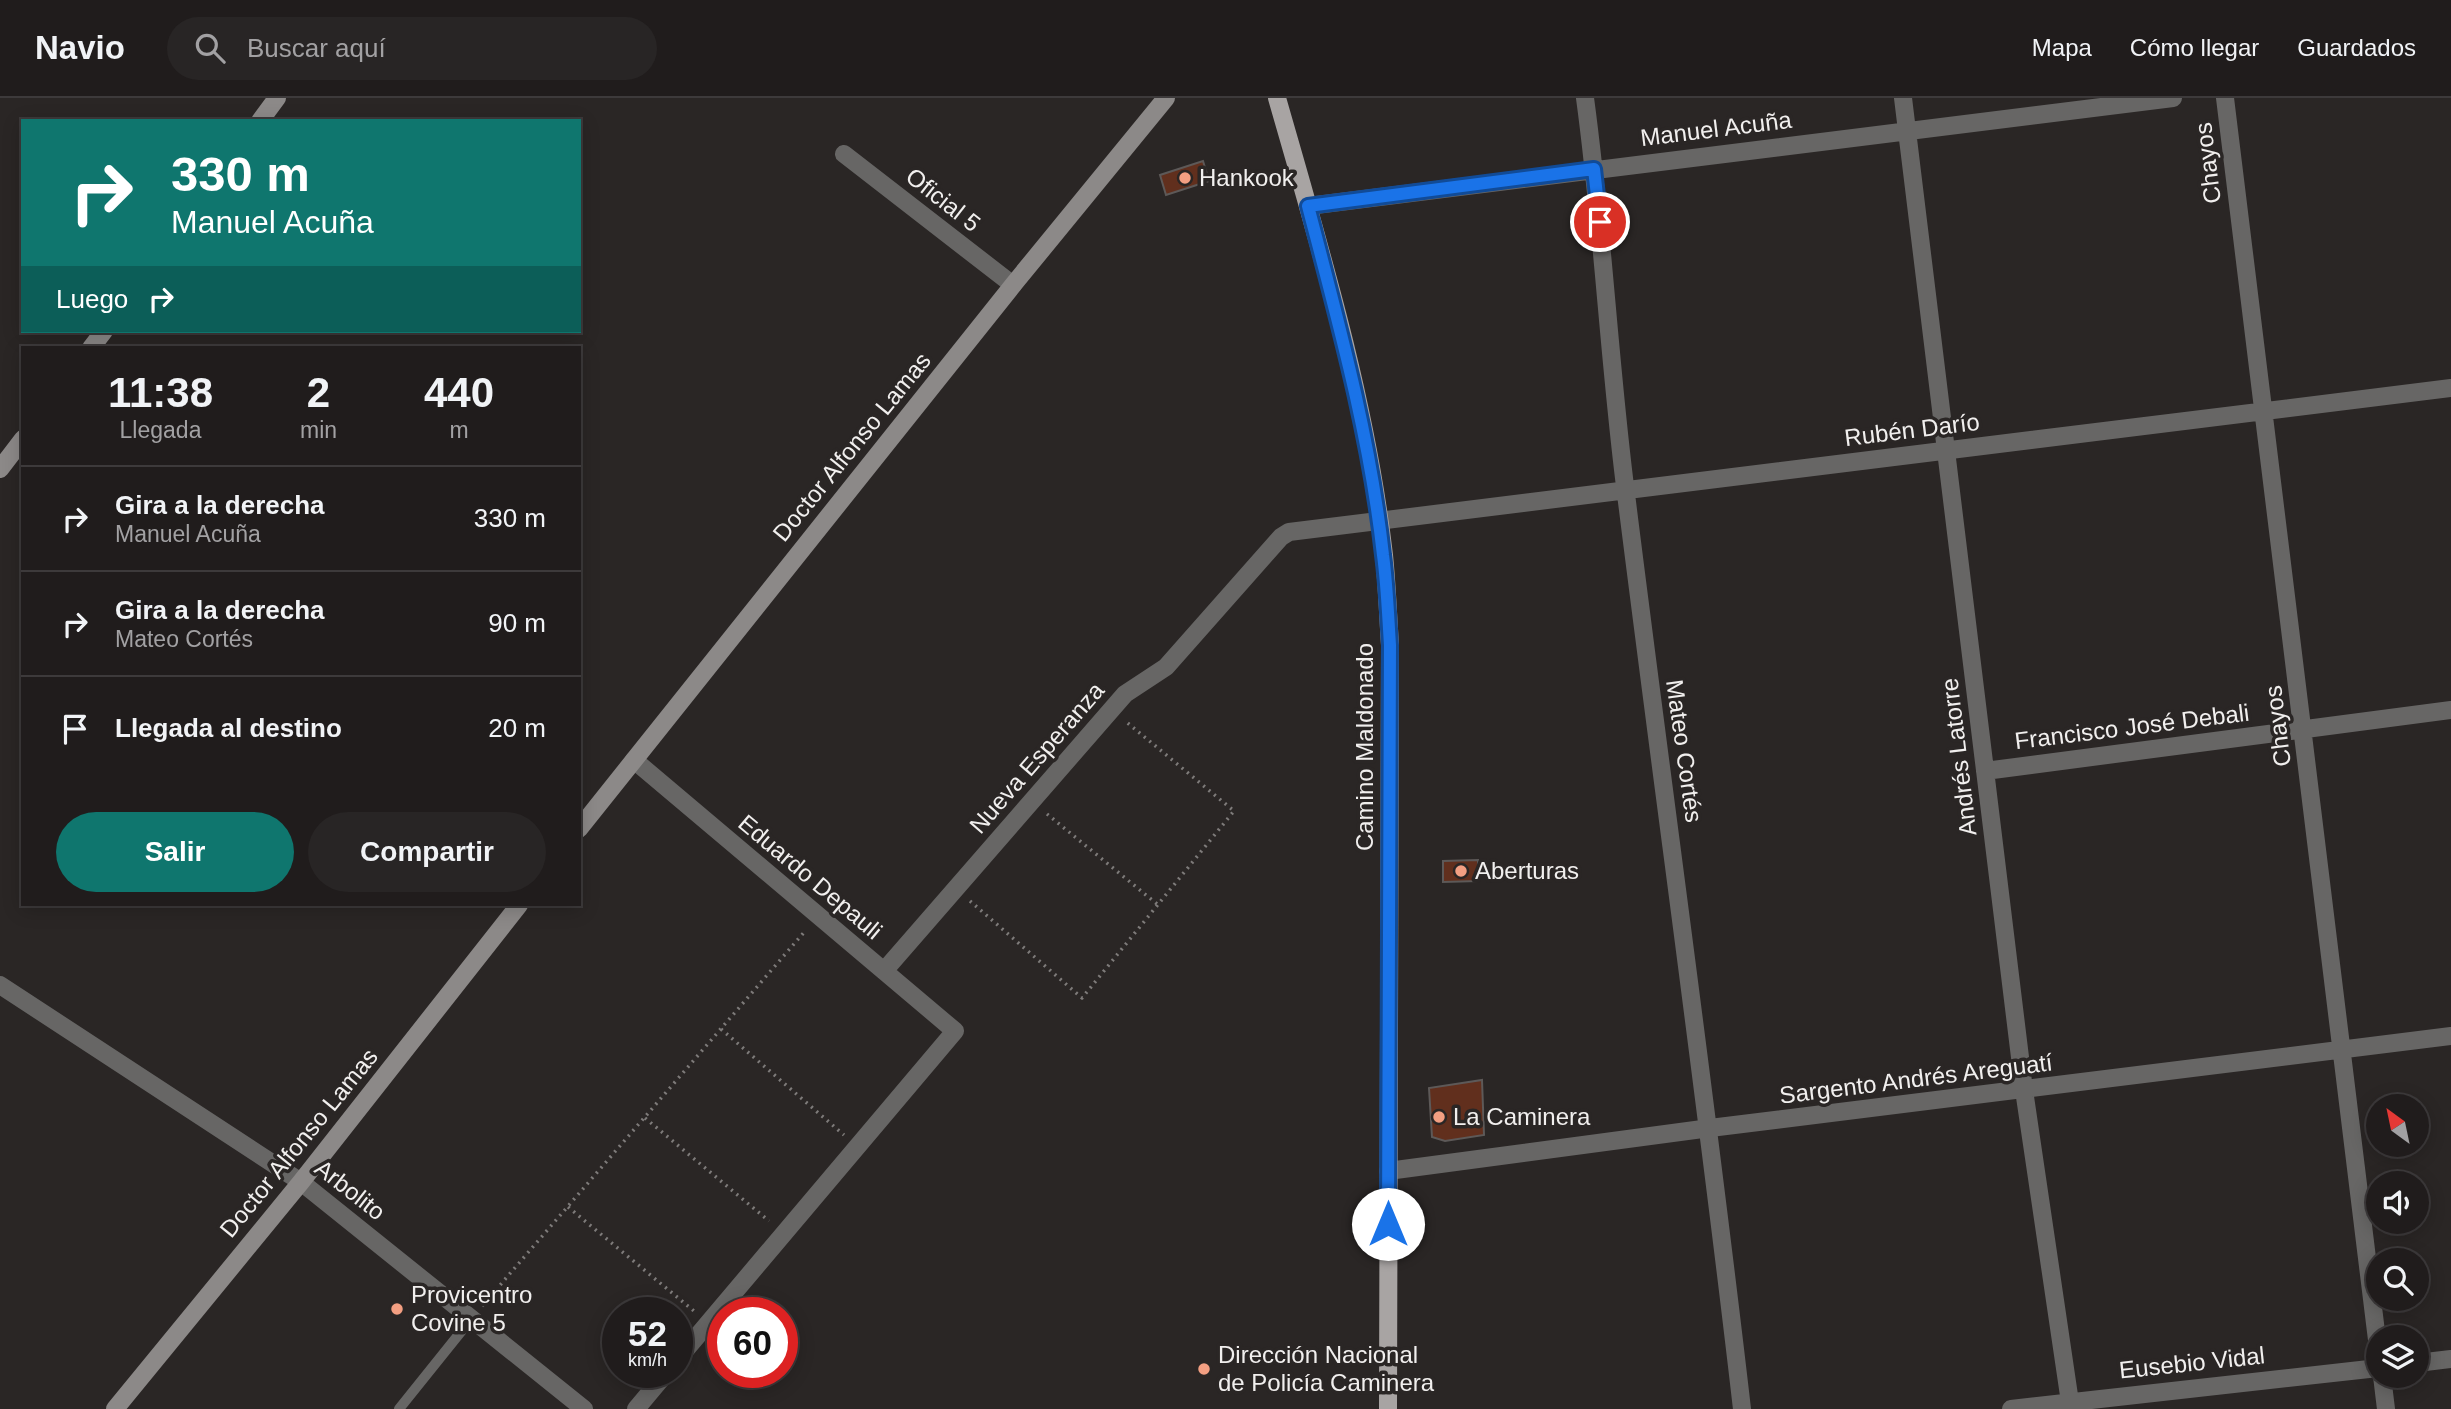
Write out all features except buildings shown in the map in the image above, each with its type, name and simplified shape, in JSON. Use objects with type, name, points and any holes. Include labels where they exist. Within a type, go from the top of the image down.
[{"type":"main road","name":"Camino Maldonado","points":[[1277,98],[1348,357],[1384,555],[1390,645],[1388,1409]]},
{"type":"street","points":[[261,119],[277,98]]},
{"type":"street","name":"Doctor Alfonso Lamas","points":[[581,826],[1013,285],[1166,98]]},
{"type":"street","name":"Mateo Cortés","points":[[1585,98],[1625,490],[1710,1128],[1742,1409]]},
{"type":"street","name":"Andrés Latorre","points":[[1903,98],[2024,1090],[2070,1405]]},
{"type":"street","name":"Manuel Acuña","points":[[1308,206],[2173,98]]},
{"type":"street","name":"Chayos","points":[[2225,98],[2375,1325]]},
{"type":"street","name":"Oficial 5","points":[[844,154],[1013,285]]},
{"type":"street","name":"Rubén Darío","points":[[1379,522],[2451,388]]},
{"type":"street","points":[[0,469],[21,442]]},
{"type":"street","name":"Nueva Esperanza","points":[[884,971],[1125,694],[1166,667],[1281,537],[1298,529],[1379,522]]},
{"type":"street","name":"Francisco José Debali","points":[[1985,771],[2451,710]]},
{"type":"street","name":"Eduardo Depauli","points":[[634,760],[955,1031],[857,1147]]},
{"type":"street","name":"Doctor Alfonso Lamas","points":[[115,1409],[301,1182],[518,906]]},
{"type":"street","name":"Arbolito","points":[[0,985],[301,1182],[584,1409]]},
{"type":"street","name":"Sargento Andrés Areguatí","points":[[1388,1171],[2451,1036]]},
{"type":"street","points":[[731,1297],[857,1147]]},
{"type":"street","points":[[693,1342],[707,1325]]},
{"type":"street","points":[[2429,1362],[2451,1359]]},
{"type":"street","name":"Eusebio Vidal","points":[[2011,1409],[2070,1405],[2366,1369]]},
{"type":"street","points":[[636,1409],[654,1388]]},
{"type":"street","points":[[2383,1388],[2386,1409]]},
{"type":"lane","points":[[400,1409],[472,1318]]},
{"type":"path","points":[[956,889],[1082,998],[1234,811],[1111,710]]},
{"type":"path","points":[[1032,801],[1157,905]]},
{"type":"path","points":[[472,1318],[818,916]]},
{"type":"path","points":[[721,1029],[857,1147]]},
{"type":"path","points":[[645,1118],[784,1233]]},
{"type":"path","points":[[568,1207],[707,1321]]},
{"type":"place","name":"Hankook","points":[[1185,178]]},
{"type":"place","name":"Aberturas","points":[[1461,871]]},
{"type":"place","name":"La Caminera","points":[[1439,1117]]},
{"type":"place","name":"Provicentro Covine 5","points":[[397,1309]]},
{"type":"place","name":"Dirección Nacional de Policía Caminera","points":[[1204,1369]]},
{"type":"route","points":[[1388,1224],[1390,645],[1384,555],[1348,357],[1308,206],[1594,169],[1600,222]]}]
